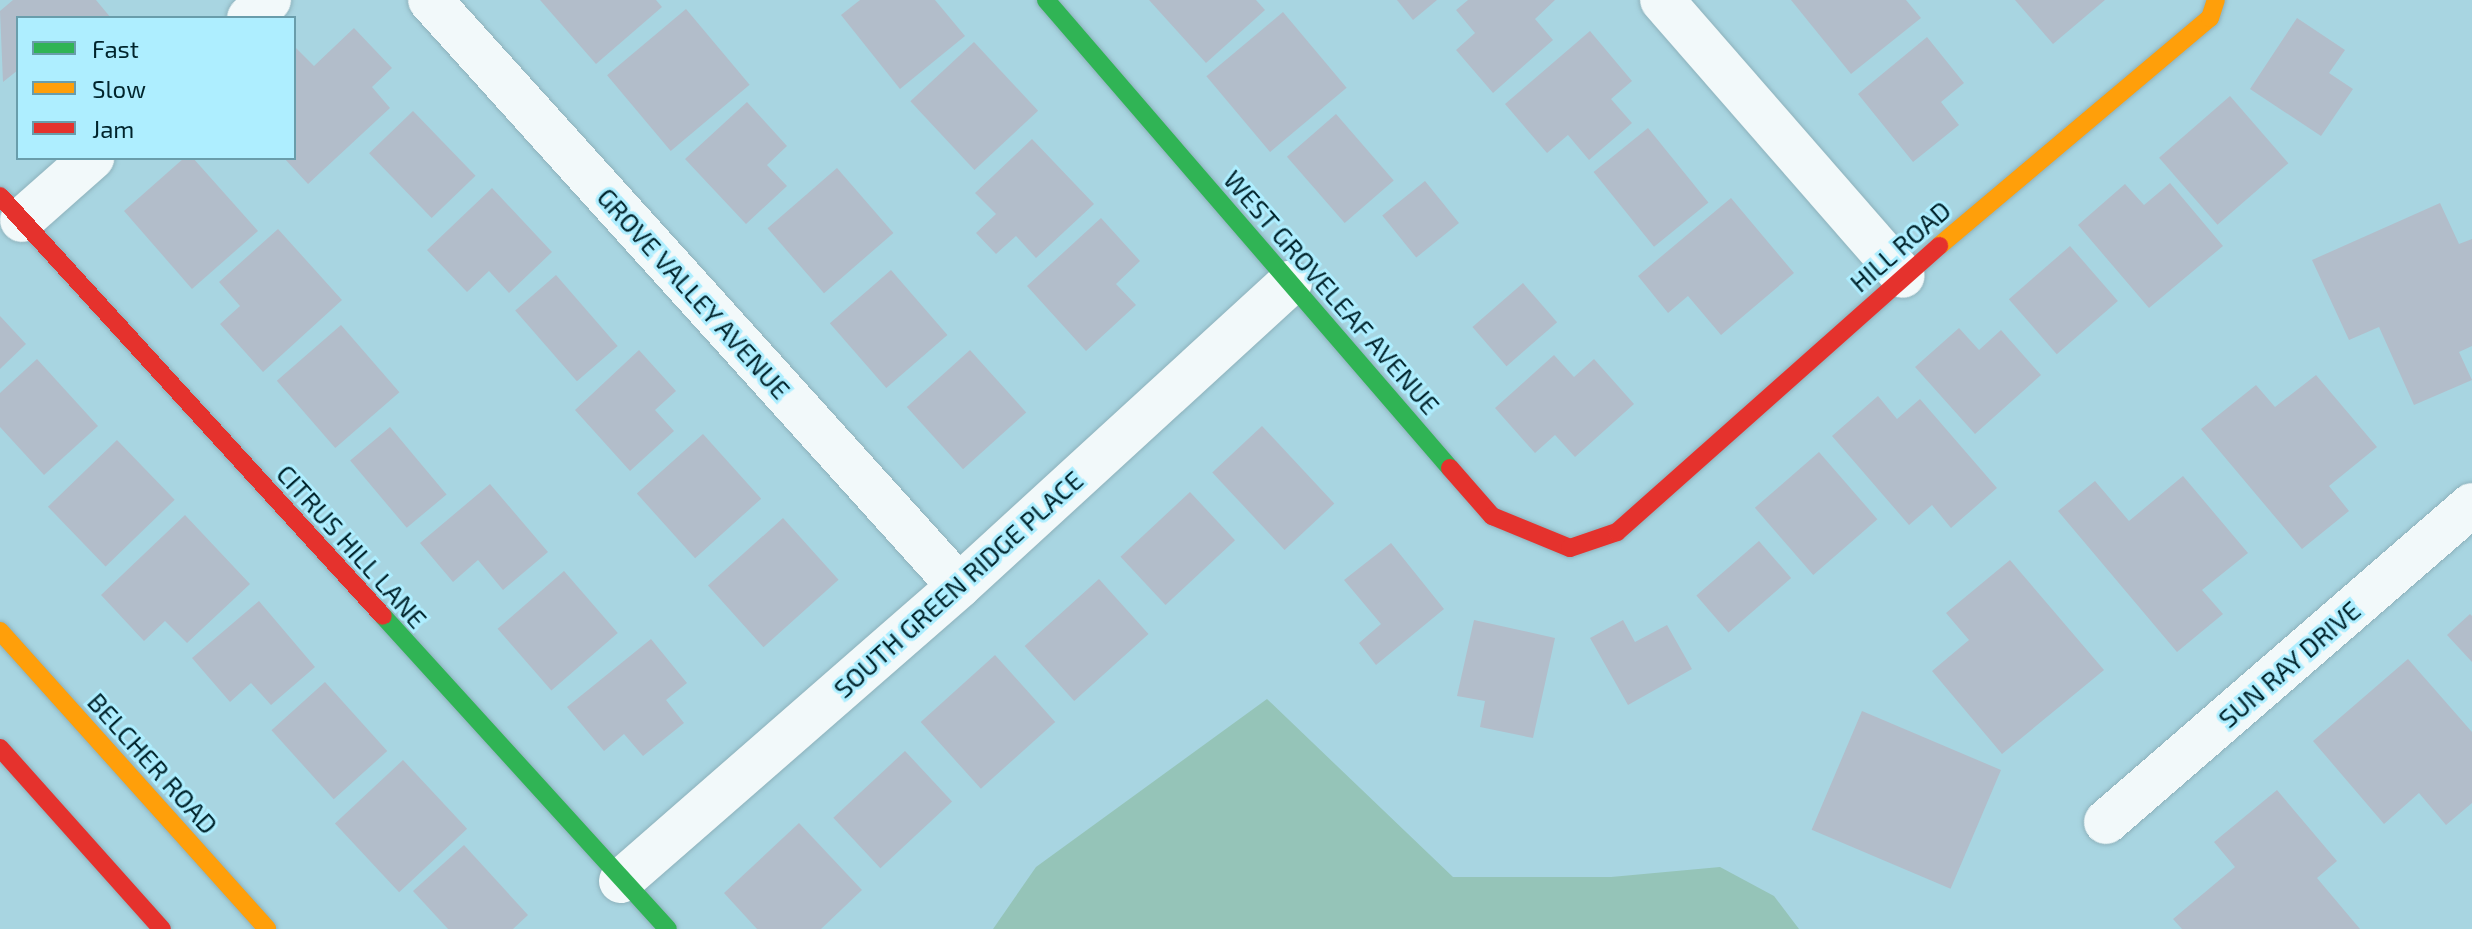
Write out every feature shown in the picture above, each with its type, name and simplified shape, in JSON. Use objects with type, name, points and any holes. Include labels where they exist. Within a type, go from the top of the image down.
[{"type":"street","points":[[251,16],[269,0]]},
{"type":"street","name":"GROVE VALLEY AVENUE","points":[[430,0],[959,586]]},
{"type":"street","name":"WEST GROVELEAF AVENUE","points":[[1046,0],[1492,516],[1570,548],[1617,532]]},
{"type":"street","points":[[1662,0],[1903,276]]},
{"type":"street","name":"HILL ROAD","points":[[1617,532],[1903,276],[2210,18],[2216,0]]},
{"type":"street","points":[[11,208],[89,160]]},
{"type":"street","name":"CITRUS HILL LANE","points":[[11,208],[621,881],[668,929]]},
{"type":"street","name":"SOUTH GREEN RIDGE PLACE","points":[[621,881],[959,586],[1290,283]]},
{"type":"street","name":"SUN RAY DRIVE","points":[[2106,822],[2472,505]]},
{"type":"street","name":"BELCHER ROAD","points":[[0,631],[267,929]]},
{"type":"street","points":[[0,748],[162,929]]},
{"type":"green space","points":[[1267,699],[1453,877],[1611,877],[1720,867],[1774,896],[1799,929],[993,929],[1036,867]]},
{"type":"building","points":[[13,0],[96,0],[109,16],[16,16],[16,72],[3,82],[0,11]]},
{"type":"building","points":[[540,0],[656,0],[662,7],[596,64]]},
{"type":"building","points":[[860,0],[935,0],[965,36],[900,89],[841,15]]},
{"type":"building","points":[[1149,0],[1256,0],[1265,10],[1206,63]]},
{"type":"building","points":[[1397,0],[1437,0],[1413,20]]},
{"type":"building","points":[[1468,0],[1555,0],[1535,19],[1553,40],[1493,93],[1456,50],[1475,33],[1456,10]]},
{"type":"building","points":[[1791,0],[1906,0],[1921,18],[1851,74]]},
{"type":"building","points":[[2015,0],[2105,0],[2053,44]]},
{"type":"building","points":[[686,9],[750,85],[671,151],[607,75]]},
{"type":"building","points":[[1283,12],[1347,88],[1270,152],[1206,76]]},
{"type":"building","points":[[2297,18],[2345,50],[2329,73],[2353,89],[2321,136],[2250,89]]},
{"type":"building","points":[[354,28],[392,68],[372,87],[390,108],[308,184],[286,160],[296,160],[296,48],[314,66]]},
{"type":"building","points":[[1590,31],[1632,81],[1611,99],[1632,123],[1589,160],[1568,135],[1547,153],[1505,104]]},
{"type":"building","points":[[1927,37],[1964,83],[1941,102],[1959,125],[1913,162],[1858,94]]},
{"type":"building","points":[[974,42],[1038,111],[974,170],[910,101]]},
{"type":"building","points":[[2230,96],[2288,163],[2217,225],[2159,158]]},
{"type":"building","points":[[747,102],[787,146],[767,165],[787,186],[746,224],[685,159]]},
{"type":"building","points":[[413,111],[476,176],[432,218],[369,153]]},
{"type":"building","points":[[1336,114],[1394,180],[1345,223],[1287,157]]},
{"type":"building","points":[[1648,128],[1708,203],[1654,247],[1594,172]]},
{"type":"building","points":[[1032,139],[1094,204],[1036,258],[1016,236],[996,254],[976,233],[996,214],[975,193]]},
{"type":"building","points":[[182,160],[195,160],[258,231],[192,289],[124,211]]},
{"type":"building","points":[[837,168],[893,233],[824,293],[768,228]]},
{"type":"building","points":[[1425,181],[1459,223],[1416,258],[1382,216]]},
{"type":"building","points":[[2170,183],[2223,246],[2149,308],[2078,225],[2125,184],[2144,205]]},
{"type":"building","points":[[492,188],[552,252],[509,293],[489,271],[467,292],[427,250]]},
{"type":"building","points":[[1731,198],[1794,273],[1721,335],[1688,296],[1668,313],[1638,276]]},
{"type":"building","points":[[2440,203],[2459,244],[2472,239],[2472,346],[2459,352],[2472,380],[2414,405],[2379,327],[2349,340],[2312,260]]},
{"type":"building","points":[[1101,218],[1140,261],[1116,284],[1136,305],[1086,351],[1027,286]]},
{"type":"building","points":[[278,229],[342,300],[263,372],[220,324],[240,306],[219,282]]},
{"type":"building","points":[[2070,246],[2118,301],[2057,354],[2009,299]]},
{"type":"building","points":[[891,270],[947,335],[886,388],[830,323]]},
{"type":"building","points":[[556,275],[618,346],[577,381],[515,310]]},
{"type":"building","points":[[1523,283],[1557,322],[1507,366],[1472,327]]},
{"type":"building","points":[[0,316],[26,344],[0,369]]},
{"type":"building","points":[[341,325],[399,392],[335,448],[277,381]]},
{"type":"building","points":[[1959,328],[1979,350],[2001,330],[2041,375],[1975,434],[1915,367]]},
{"type":"building","points":[[639,350],[676,391],[655,410],[674,431],[630,471],[575,410]]},
{"type":"building","points":[[970,350],[1026,412],[963,469],[907,407]]},
{"type":"building","points":[[1554,355],[1574,377],[1594,359],[1634,404],[1575,457],[1555,435],[1535,453],[1495,408]]},
{"type":"building","points":[[37,359],[98,426],[44,475],[0,427],[0,393]]},
{"type":"building","points":[[2316,375],[2377,447],[2329,486],[2349,511],[2302,549],[2201,429],[2256,385],[2275,407]]},
{"type":"building","points":[[1878,396],[1897,419],[1920,399],[1997,488],[1951,528],[1932,505],[1909,525],[1832,436]]},
{"type":"building","points":[[1262,426],[1334,504],[1285,550],[1212,472]]},
{"type":"building","points":[[390,427],[447,494],[407,528],[350,460]]},
{"type":"building","points":[[703,434],[761,499],[695,558],[637,494]]},
{"type":"building","points":[[117,440],[175,500],[106,566],[48,507]]},
{"type":"building","points":[[1819,452],[1877,519],[1813,575],[1755,508]]},
{"type":"building","points":[[2183,476],[2248,553],[2202,590],[2223,614],[2177,652],[2058,511],[2095,481],[2129,521]]},
{"type":"building","points":[[490,484],[548,552],[503,590],[478,560],[453,582],[420,543]]},
{"type":"building","points":[[1190,492],[1235,540],[1166,605],[1121,557]]},
{"type":"building","points":[[185,515],[250,584],[187,643],[165,621],[144,641],[101,595]]},
{"type":"building","points":[[783,518],[839,580],[763,647],[708,586]]},
{"type":"building","points":[[1759,541],[1791,578],[1729,632],[1696,595]]},
{"type":"building","points":[[1391,543],[1444,609],[1376,665],[1359,643],[1381,624],[1344,580]]},
{"type":"building","points":[[2010,560],[2104,670],[2002,754],[1932,671],[1969,640],[1946,613]]},
{"type":"building","points":[[564,571],[618,633],[551,691],[498,629]]},
{"type":"building","points":[[1099,579],[1149,634],[1074,701],[1025,646]]},
{"type":"building","points":[[259,601],[315,667],[271,705],[251,683],[230,702],[192,658]]},
{"type":"building","points":[[2470,614],[2472,616],[2472,662],[2447,635]]},
{"type":"building","points":[[1474,620],[1555,638],[1533,738],[1480,727],[1485,701],[1457,696]]},
{"type":"building","points":[[1623,620],[1635,642],[1667,625],[1692,669],[1628,705],[1590,638]]},
{"type":"building","points":[[651,639],[687,683],[666,700],[684,723],[643,756],[624,734],[604,751],[567,707]]},
{"type":"building","points":[[995,655],[1055,722],[981,789],[921,722]]},
{"type":"building","points":[[2408,659],[2472,732],[2472,803],[2446,825],[2419,793],[2384,824],[2313,741]]},
{"type":"building","points":[[325,682],[387,751],[334,799],[271,730]]},
{"type":"building","points":[[1862,711],[2001,770],[1951,889],[1812,830]]},
{"type":"building","points":[[905,751],[952,801],[880,868],[833,818]]},
{"type":"building","points":[[403,760],[467,829],[399,892],[335,823]]},
{"type":"building","points":[[2277,790],[2337,861],[2317,878],[2360,929],[2182,929],[2173,919],[2235,867],[2214,842]]},
{"type":"building","points":[[799,823],[862,890],[821,929],[757,929],[724,893]]},
{"type":"building","points":[[464,845],[528,915],[513,929],[448,929],[413,891]]},
{"type":"traffic: fast","points":[[1046,0],[1450,468]]},
{"type":"traffic: fast","points":[[383,616],[668,929]]},
{"type":"traffic: slow","points":[[1939,246],[2210,18],[2216,0]]},
{"type":"traffic: slow","points":[[0,631],[267,929]]},
{"type":"traffic: jam","points":[[0,196],[383,616]]},
{"type":"traffic: jam","points":[[1450,468],[1492,516],[1570,548],[1617,532],[1939,246]]},
{"type":"traffic: jam","points":[[0,748],[162,929]]}]
